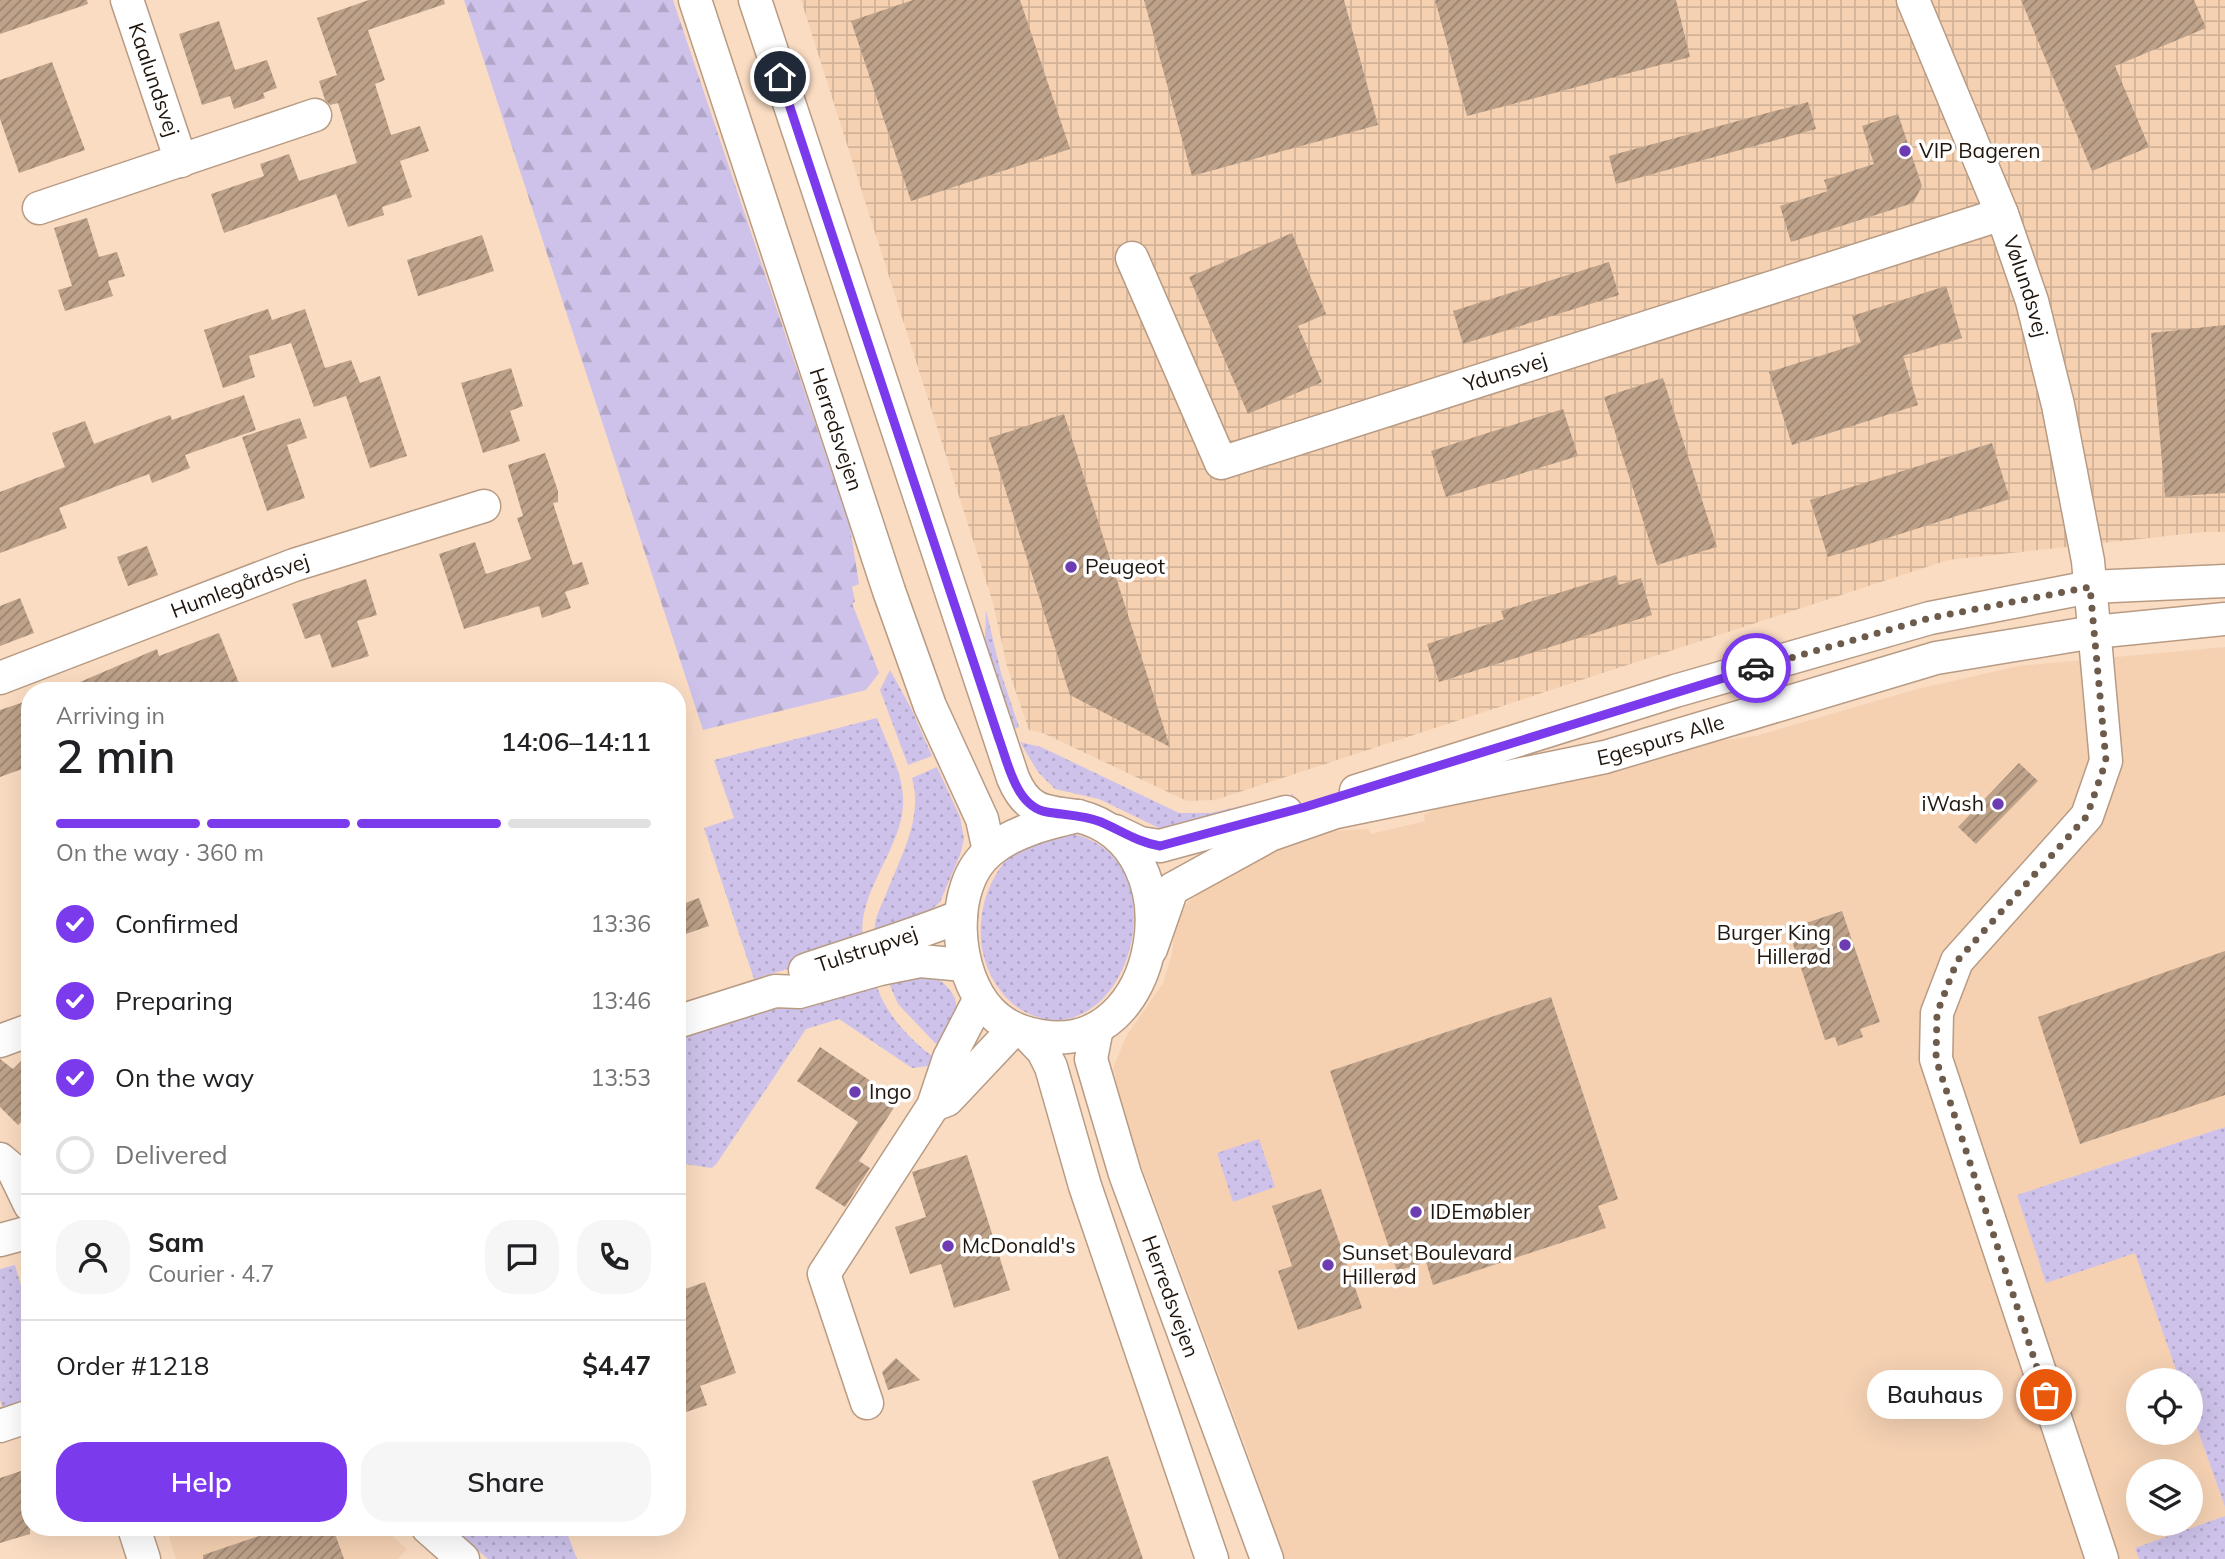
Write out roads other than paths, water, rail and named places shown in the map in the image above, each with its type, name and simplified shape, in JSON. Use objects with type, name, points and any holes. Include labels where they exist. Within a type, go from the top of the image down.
[{"type":"street","name":"Kaalundsvej","points":[[127,0],[181,160]]},
{"type":"street","name":"Herredsvejen","points":[[695,0],[889,591],[930,706],[982,819],[989,851]]},
{"type":"street","points":[[755,0],[1013,778],[1032,806],[1043,812],[1100,821],[1115,831],[1136,859],[1149,886],[1153,914],[1151,949],[1123,1007],[1097,1028],[1076,1035],[1050,1038],[1020,1031]]},
{"type":"street","name":"Vølundsvej","points":[[1913,0],[2002,214],[2032,301],[2058,405],[2088,561],[2106,761],[2098,790],[2087,816],[1957,961],[1937,1013],[1936,1059],[2102,1559]]},
{"type":"street","name":"Kaalundsvej","points":[[39,208],[315,115]]},
{"type":"street","name":"Ydunsvej","points":[[1132,258],[1221,463],[2002,214]]},
{"type":"street","name":"Humlegårdsvej","points":[[0,678],[294,565],[484,506]]},
{"type":"street","name":"Egespurs Alle","points":[[1115,831],[1140,843],[1160,846],[1305,807],[1675,691],[1930,618],[2090,587],[2225,581]]},
{"type":"street","name":"Egespurs Alle","points":[[1151,949],[1172,888],[1270,835],[1336,812],[1605,757],[1936,658],[2094,632],[2225,620]]},
{"type":"street","points":[[1078,816],[1041,824],[989,851],[979,863],[966,890],[961,916],[964,965],[979,1000],[997,1018],[1020,1031],[1043,1051],[1051,1067],[1085,1186],[1212,1559]]},
{"type":"street","name":"Tulstrupvej","points":[[775,991],[798,973],[874,945],[918,934],[961,916]]},
{"type":"street","name":"Tulstrupvej","points":[[686,1019],[775,991],[799,992],[920,961],[964,965]]},
{"type":"street","points":[[867,1403],[824,1274],[933,1106],[949,1058],[979,1000]]},
{"type":"street","name":"Herredsvejen","points":[[1097,1028],[1091,1059],[1125,1174],[1267,1559]]},
{"type":"street","points":[[933,1106],[947,1100],[1020,1031]]},
{"type":"street","points":[[0,1041],[21,1033]]},
{"type":"street","points":[[0,1159],[13,1170],[21,1186]]},
{"type":"street","points":[[0,1240],[21,1234]]},
{"type":"street","points":[[0,1426],[21,1419]]},
{"type":"street","points":[[137,1536],[144,1559]]},
{"type":"street","points":[[437,1536],[463,1559]]},
{"type":"place","name":"VIP Bageren","points":[[1905,151]]},
{"type":"place","name":"Peugeot","points":[[1071,567]]},
{"type":"place","name":"iWash","points":[[1998,804]]},
{"type":"place","name":"Burger King Hillerød","points":[[1845,945]]},
{"type":"place","name":"Ingo","points":[[855,1092]]},
{"type":"place","name":"IDEmøbler","points":[[1416,1212]]},
{"type":"place","name":"McDonald's","points":[[948,1246]]},
{"type":"place","name":"Sunset Boulevard Hillerød","points":[[1328,1265]]},
{"type":"place","name":"Bauhaus","points":[[2046,1395]]}]
